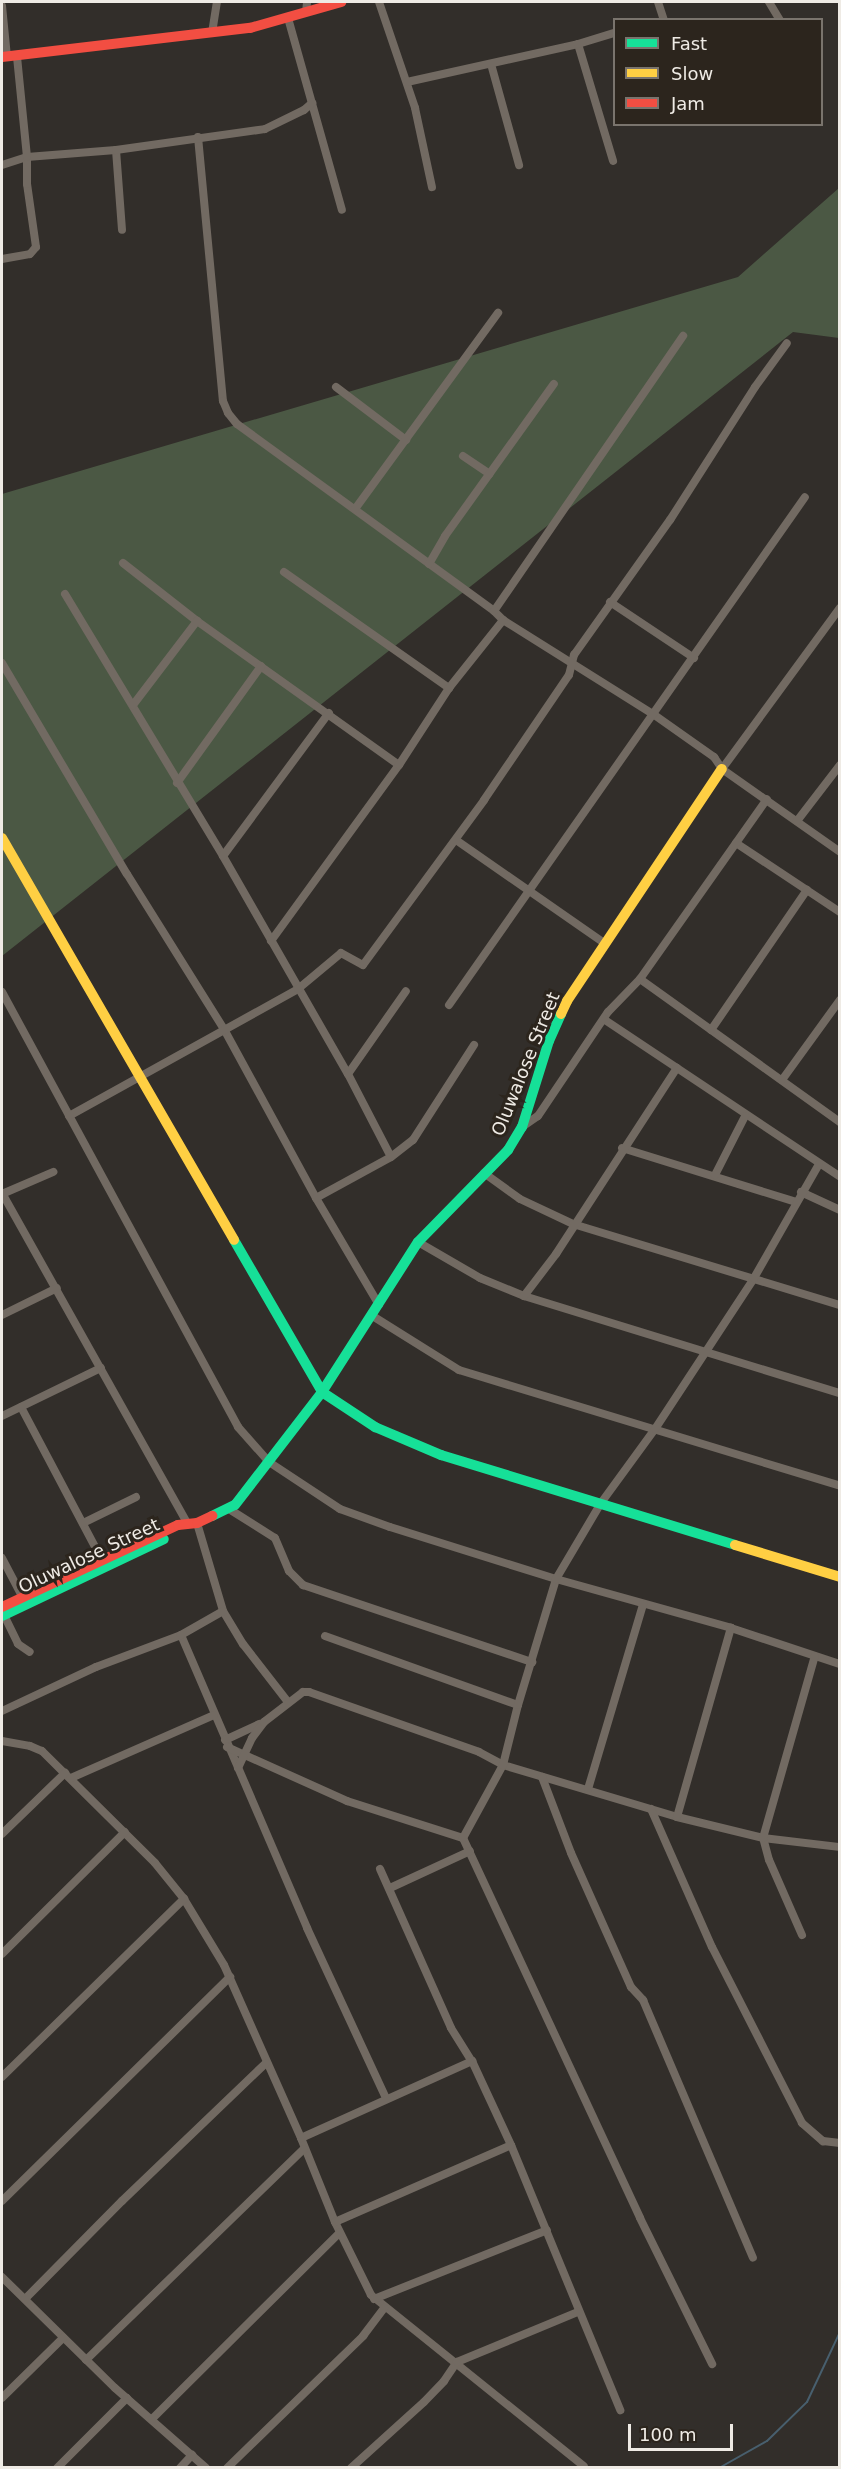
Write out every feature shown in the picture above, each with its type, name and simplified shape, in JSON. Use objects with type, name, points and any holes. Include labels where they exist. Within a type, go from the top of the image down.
[{"type":"street","points":[[212,33],[217,2]]},
{"type":"street","points":[[9,57],[250,28],[288,18],[307,7],[341,2]]},
{"type":"street","points":[[379,2],[388,34],[407,82],[432,187]]},
{"type":"street","points":[[658,2],[663,18]]},
{"type":"street","points":[[769,2],[779,18]]},
{"type":"street","points":[[2,6],[27,158],[27,184],[36,247],[30,254],[2,259]]},
{"type":"street","points":[[288,18],[342,210]]},
{"type":"street","points":[[407,82],[578,44],[613,34]]},
{"type":"street","points":[[578,44],[613,161]]},
{"type":"street","points":[[491,64],[519,165]]},
{"type":"street","points":[[2,165],[27,158],[116,150],[266,129],[304,110],[312,103]]},
{"type":"street","points":[[198,137],[224,401],[228,413],[257,440],[355,509],[503,620],[653,714],[714,757],[722,769],[840,852]]},
{"type":"street","points":[[116,150],[122,230]]},
{"type":"street","points":[[355,509],[498,313]]},
{"type":"street","points":[[494,611],[510,591],[683,336]]},
{"type":"street","points":[[69,1116],[225,1031],[298,988],[341,953],[363,965],[456,840],[569,675],[574,655],[678,507],[755,387],[787,343]]},
{"type":"street","points":[[429,564],[445,536],[554,384]]},
{"type":"street","points":[[336,387],[406,440]]},
{"type":"street","points":[[463,456],[490,474]]},
{"type":"street","points":[[449,1005],[805,497]]},
{"type":"street","points":[[123,563],[197,621],[399,765]]},
{"type":"street","points":[[284,572],[449,688]]},
{"type":"street","points":[[65,594],[223,856],[348,1074],[391,1157]]},
{"type":"street","points":[[610,602],[694,658]]},
{"type":"street","name":"Oluwalose Street","points":[[2,1612],[106,1568],[235,1505],[322,1392],[418,1242],[508,1150],[522,1127],[558,1021],[604,943],[722,769],[840,608]]},
{"type":"street","points":[[271,941],[399,765],[449,688],[503,620]]},
{"type":"street","points":[[133,705],[197,621]]},
{"type":"street","points":[[2,663],[127,874],[225,1031],[316,1198],[379,1305]]},
{"type":"street","points":[[177,783],[261,666]]},
{"type":"street","points":[[223,856],[329,713]]},
{"type":"street","points":[[797,821],[840,765]]},
{"type":"street","points":[[522,1127],[538,1116],[615,1002],[640,979],[767,799]]},
{"type":"street","points":[[2,838],[141,1075],[322,1392],[375,1427],[441,1455],[840,1576]]},
{"type":"street","points":[[456,840],[604,943]]},
{"type":"street","points":[[736,843],[840,912]]},
{"type":"street","points":[[711,1030],[807,890]]},
{"type":"street","points":[[640,979],[840,1122]]},
{"type":"street","points":[[348,1074],[406,991]]},
{"type":"street","points":[[2,992],[238,1427],[269,1462],[340,1509],[556,1580],[730,1628],[840,1664]]},
{"type":"street","points":[[782,1080],[836,1013],[840,1000]]},
{"type":"street","points":[[605,1020],[745,1116],[840,1177]]},
{"type":"street","points":[[316,1198],[391,1157],[413,1140],[474,1045]]},
{"type":"street","points":[[525,1296],[556,1254],[622,1148],[677,1068]]},
{"type":"street","points":[[715,1175],[745,1116]]},
{"type":"street","points":[[622,1148],[796,1202]]},
{"type":"street","points":[[463,1838],[503,1765],[518,1705],[556,1580],[601,1503],[655,1429],[754,1278],[819,1164]]},
{"type":"street","points":[[53,1172],[2,1194],[193,1524],[223,1611],[243,1644],[288,1702]]},
{"type":"street","points":[[484,1173],[520,1199],[573,1224],[840,1305]]},
{"type":"street","points":[[801,1192],[840,1210]]},
{"type":"street","points":[[418,1242],[480,1278],[525,1296],[840,1393]]},
{"type":"street","points":[[2,1315],[57,1288]]},
{"type":"street","points":[[372,1315],[459,1370],[840,1486]]},
{"type":"street","points":[[2,1416],[101,1368]]},
{"type":"street","points":[[21,1407],[102,1560]]},
{"type":"street","points":[[83,1522],[136,1497]]},
{"type":"street","points":[[228,1509],[275,1538],[289,1570],[303,1585],[532,1662]]},
{"type":"street","name":"Oluwalose Street","points":[[2,1612],[23,1598],[102,1560],[178,1525],[193,1524]]},
{"type":"street","points":[[2,1558],[23,1598]]},
{"type":"street","points":[[588,1789],[643,1604]]},
{"type":"street","points":[[2,1711],[96,1667],[181,1635],[223,1611]]},
{"type":"street","points":[[2,1612],[18,1644],[30,1652]]},
{"type":"street","points":[[677,1817],[730,1628]]},
{"type":"street","points":[[181,1635],[307,1928],[386,2098]]},
{"type":"street","points":[[325,1636],[518,1705]]},
{"type":"street","points":[[802,1935],[768,1860],[763,1838],[815,1656]]},
{"type":"street","points":[[226,1744],[264,1722],[303,1692],[309,1692],[479,1752],[503,1765],[677,1817],[763,1838],[840,1848]]},
{"type":"street","points":[[2,1834],[68,1776],[214,1715]]},
{"type":"street","points":[[238,1768],[252,1738],[264,1722]]},
{"type":"street","points":[[2,1741],[30,1746],[42,1751],[155,1863],[184,1899],[230,1977],[301,2138],[334,2222],[374,2299],[457,2362],[584,2466]]},
{"type":"street","points":[[226,1744],[244,1755],[347,1801],[463,1838],[640,2218],[712,2364]]},
{"type":"street","points":[[542,1777],[571,1854],[631,1987],[643,2000],[753,2258]]},
{"type":"street","points":[[651,1809],[712,1947],[802,2123],[823,2141],[840,2143]]},
{"type":"street","points":[[2,1953],[125,1832]]},
{"type":"street","points":[[390,1888],[470,1851]]},
{"type":"street","points":[[380,1869],[451,2028],[472,2061],[511,2145],[620,2410]]},
{"type":"street","points":[[2,2077],[184,1899]]},
{"type":"street","points":[[2,2201],[230,1977]]},
{"type":"street","points":[[301,2138],[472,2061]]},
{"type":"street","points":[[25,2300],[122,2201],[266,2063]]},
{"type":"street","points":[[334,2222],[511,2145]]},
{"type":"street","points":[[86,2360],[304,2149]]},
{"type":"street","points":[[374,2299],[547,2230]]},
{"type":"street","points":[[152,2419],[339,2233]]},
{"type":"street","points":[[2,2277],[86,2360],[206,2468]]},
{"type":"street","points":[[226,2468],[363,2337],[384,2308]]},
{"type":"street","points":[[351,2468],[444,2381],[457,2362],[578,2312]]},
{"type":"street","points":[[2,2398],[63,2338]]},
{"type":"street","points":[[57,2468],[127,2398]]},
{"type":"street","points":[[180,2468],[192,2455]]},
{"type":"green space","points":[[839,188],[839,338],[793,332],[2,956],[2,494],[738,277]]},
{"type":"waterway","points":[[719,2468],[767,2441],[807,2402],[840,2332]]},
{"type":"traffic: fast","points":[[212,1516],[235,1505],[322,1392],[418,1242],[508,1150],[522,1127],[549,1041],[561,1014]]},
{"type":"traffic: fast","points":[[234,1240],[322,1392],[375,1427],[441,1455],[735,1545]]},
{"type":"traffic: fast","points":[[2,1616],[164,1539]]},
{"type":"traffic: slow","points":[[561,1014],[567,1001],[722,769]]},
{"type":"traffic: slow","points":[[2,838],[234,1240]]},
{"type":"traffic: slow","points":[[735,1545],[840,1577]]},
{"type":"traffic: jam","points":[[2,57],[250,28],[341,2]]},
{"type":"traffic: jam","points":[[2,1607],[178,1525],[197,1523],[212,1516]]}]
